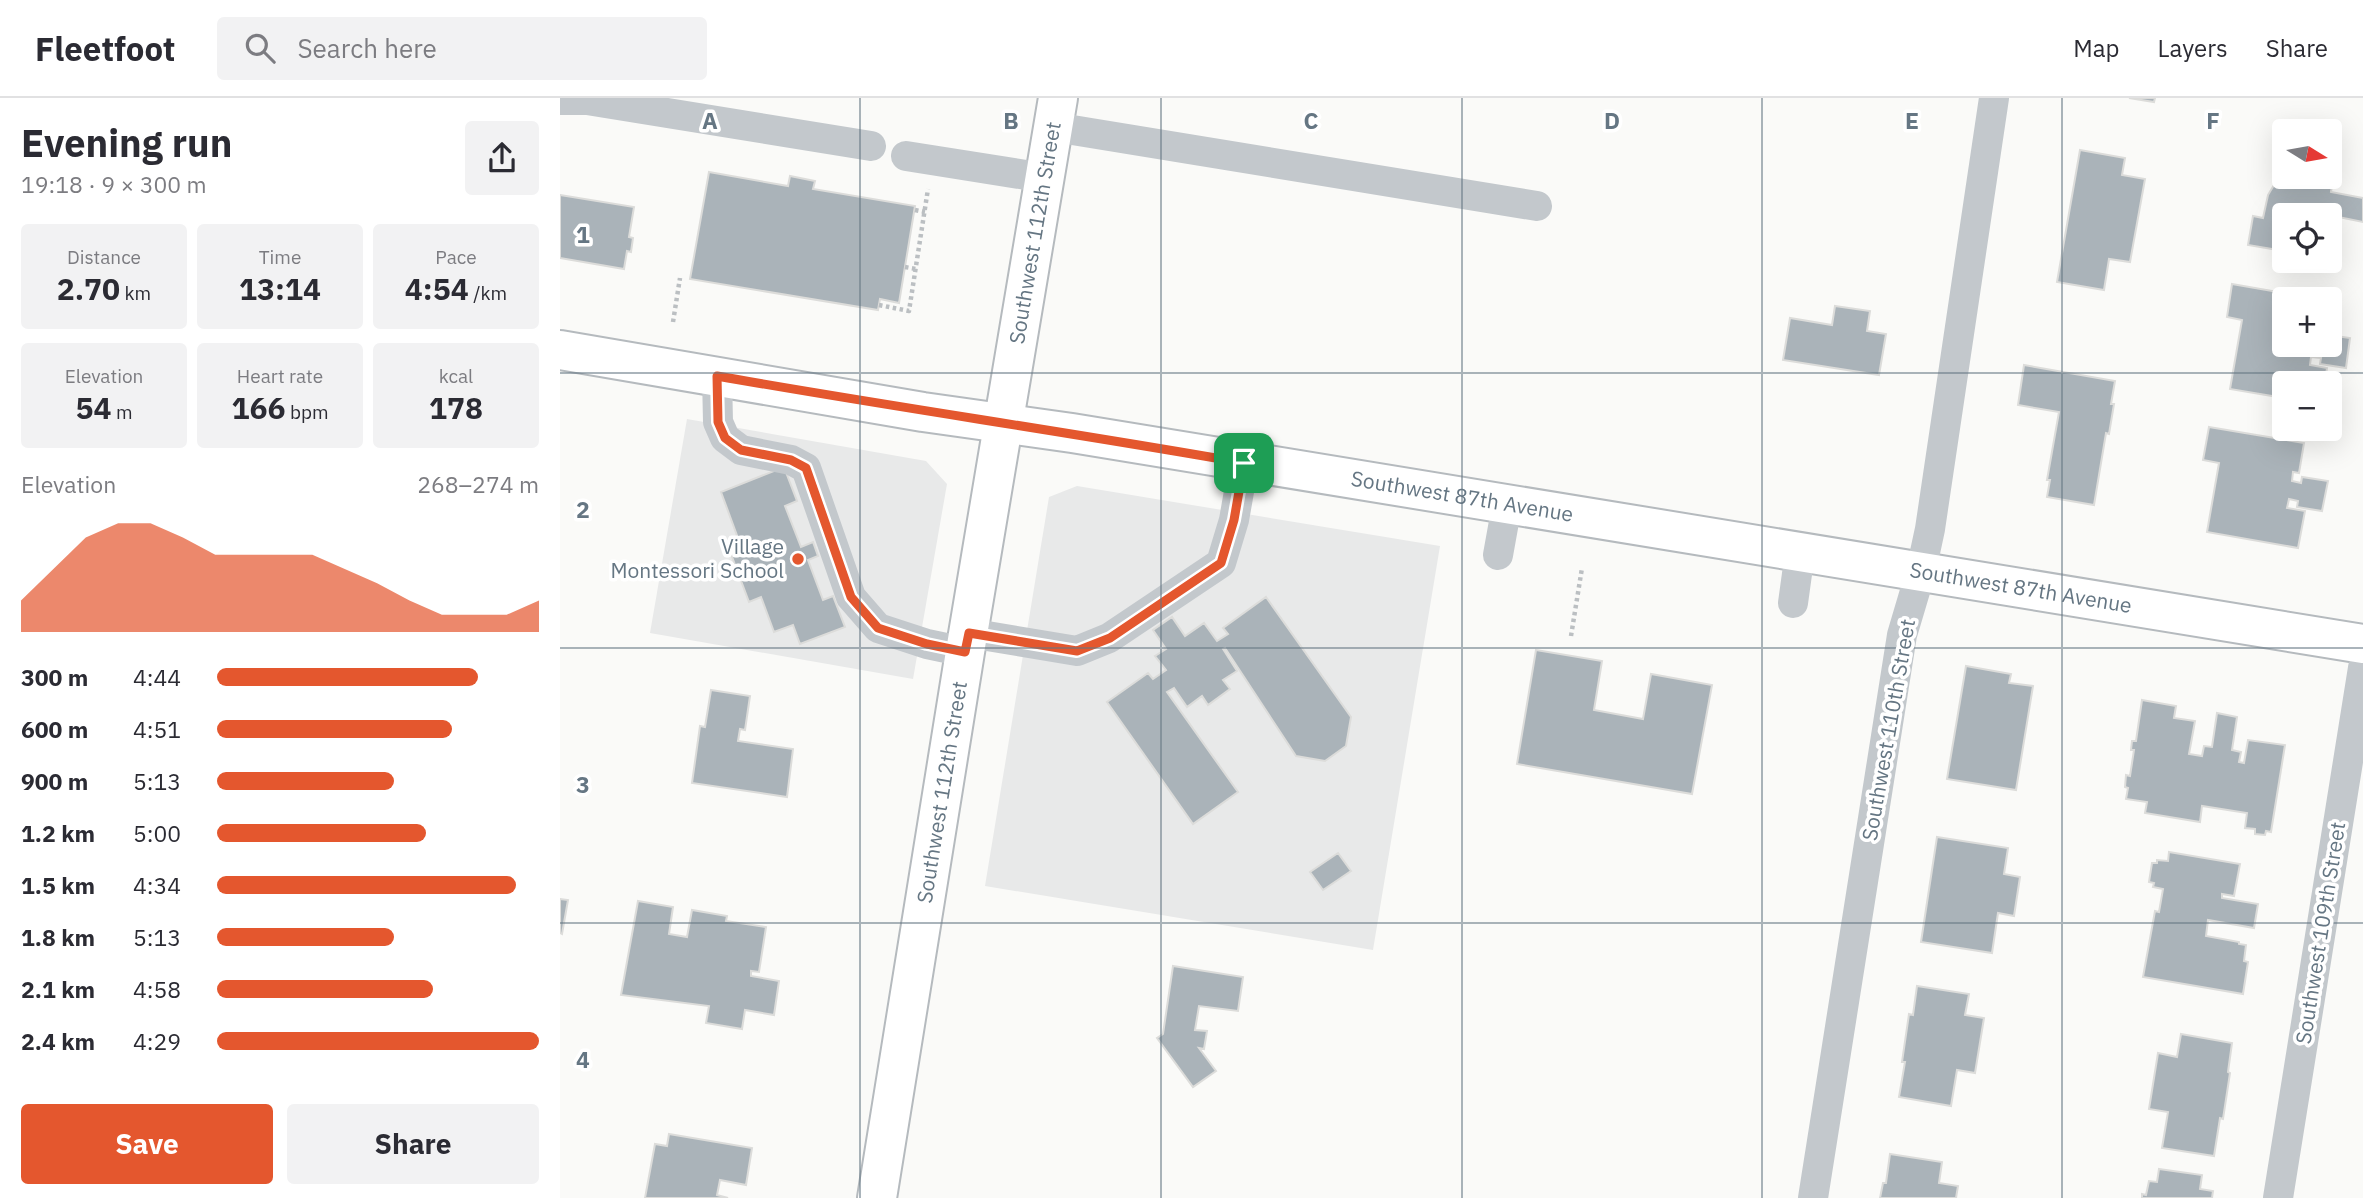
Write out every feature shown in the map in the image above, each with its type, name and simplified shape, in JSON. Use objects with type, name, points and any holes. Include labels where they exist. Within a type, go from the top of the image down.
[{"type":"main road","name":"Southwest 112th Street","points":[[877,1198],[1056,112]]},
{"type":"main road","name":"Southwest 87th Avenue","points":[[560,350],[2363,644]]},
{"type":"street","name":"Southwest 110th Street","points":[[1813,1198],[1902,635],[1930,529],[1994,98]]},
{"type":"street","points":[[560,100],[587,100],[872,146]]},
{"type":"street","points":[[1056,112],[1537,206]]},
{"type":"street","points":[[906,156],[1045,178]]},
{"type":"street","points":[[717,376],[718,422],[725,438],[741,450],[791,460],[806,468],[851,597],[878,628],[927,644],[967,643],[1077,651],[1110,638],[1221,563],[1234,520],[1244,463]]},
{"type":"street","points":[[1498,555],[1507,505]]},
{"type":"street","points":[[1793,603],[1800,552]]},
{"type":"street","name":"Southwest 109th Street","points":[[2278,1198],[2363,668]]},
{"type":"path","points":[[879,305],[909,311],[930,181]]},
{"type":"path","points":[[915,210],[925,212]]},
{"type":"path","points":[[905,267],[916,269]]},
{"type":"path","points":[[673,322],[680,278]]},
{"type":"path","points":[[1572,636],[1582,568]]},
{"type":"shaded area","name":"Village Montessori School","points":[[687,419],[926,461],[947,484],[913,679],[650,633]]},
{"type":"shaded area","points":[[1077,486],[1440,546],[1373,950],[985,886],[1049,497]]},
{"type":"building","points":[[2129,98],[2155,98],[2154,102]]},
{"type":"building","points":[[2080,150],[2125,158],[2122,175],[2145,179],[2130,262],[2109,259],[2104,290],[2057,282]]},
{"type":"building","points":[[709,172],[788,186],[790,176],[815,181],[813,189],[915,206],[899,303],[880,299],[878,310],[690,279]]},
{"type":"building","points":[[2272,188],[2331,189],[2331,192],[2363,198],[2363,222],[2342,218],[2342,203],[2272,203],[2272,249],[2248,245],[2253,216],[2263,218]]},
{"type":"building","points":[[560,195],[634,207],[629,237],[633,238],[631,252],[627,251],[624,269],[560,258]]},
{"type":"building","points":[[2232,284],[2272,291],[2272,357],[2311,357],[2310,365],[2327,368],[2327,371],[2272,371],[2272,396],[2230,389],[2242,320],[2227,317]]},
{"type":"building","points":[[1835,306],[1870,311],[1867,331],[1886,334],[1879,375],[1783,360],[1790,318],[1832,325]]},
{"type":"building","points":[[2342,337],[2350,338],[2346,368],[2320,364],[2321,358],[2311,357],[2342,357]]},
{"type":"building","points":[[2024,365],[2115,381],[2109,434],[2106,433],[2094,505],[2047,497],[2050,480],[2047,480],[2059,412],[2018,405]]},
{"type":"building","points":[[2209,427],[2272,438],[2272,441],[2304,443],[2299,473],[2293,472],[2292,481],[2301,483],[2302,477],[2328,481],[2322,511],[2297,507],[2298,501],[2289,499],[2287,508],[2305,511],[2298,548],[2207,532],[2219,463],[2203,460]]},
{"type":"building","points":[[784,467],[797,501],[785,506],[801,547],[813,542],[818,556],[808,560],[823,600],[833,596],[845,627],[800,644],[793,625],[774,632],[761,597],[749,602],[728,546],[739,541],[721,492]]},
{"type":"building","points":[[1266,597],[1351,717],[1346,746],[1325,761],[1296,756],[1225,648],[1223,649],[1237,671],[1223,680],[1230,689],[1208,705],[1202,696],[1187,707],[1174,688],[1167,692],[1238,792],[1193,824],[1107,702],[1148,673],[1153,679],[1166,670],[1155,656],[1166,649],[1153,630],[1172,617],[1185,636],[1204,623],[1217,641],[1228,634],[1223,628]]},
{"type":"building","points":[[1536,650],[1602,661],[1594,710],[1643,719],[1651,674],[1712,685],[1692,794],[1517,764]]},
{"type":"building","points":[[1966,666],[2011,674],[2009,683],[2033,686],[2016,790],[1947,779]]},
{"type":"building","points":[[711,690],[750,696],[745,730],[740,729],[738,741],[793,749],[787,797],[692,783],[700,726],[705,727]]},
{"type":"building","points":[[2142,700],[2176,706],[2174,718],[2195,721],[2189,754],[2202,756],[2204,746],[2212,747],[2217,713],[2237,717],[2232,750],[2241,752],[2239,762],[2244,763],[2248,740],[2285,745],[2271,832],[2266,831],[2265,835],[2255,834],[2255,829],[2245,828],[2247,813],[2202,806],[2200,822],[2145,813],[2147,802],[2126,799],[2126,775],[2130,776],[2134,750],[2131,750],[2132,741],[2136,741]]},
{"type":"building","points":[[1937,837],[2008,848],[2004,874],[2020,877],[2014,916],[1998,913],[1992,953],[1921,942]]},
{"type":"building","points":[[2169,852],[2240,864],[2234,896],[2222,894],[2222,898],[2258,904],[2254,928],[2208,920],[2206,936],[2246,945],[2244,961],[2248,962],[2243,994],[2143,977],[2155,911],[2159,912],[2163,889],[2153,887],[2154,883],[2149,882],[2152,863],[2157,863],[2157,860],[2168,861]]},
{"type":"building","points":[[1338,853],[1351,871],[1323,890],[1310,872]]},
{"type":"building","points":[[560,899],[568,900],[562,934],[560,933]]},
{"type":"building","points":[[638,901],[673,907],[669,934],[687,937],[692,910],[727,916],[726,921],[766,927],[759,972],[751,971],[751,976],[779,981],[774,1015],[745,1010],[742,1029],[706,1023],[709,1006],[621,995]]},
{"type":"building","points":[[1173,966],[1243,977],[1238,1011],[1199,1006],[1195,1030],[1207,1031],[1204,1049],[1199,1048],[1216,1071],[1193,1087],[1157,1038],[1163,1034]]},
{"type":"building","points":[[1917,986],[1969,994],[1965,1015],[1984,1018],[1975,1073],[1957,1070],[1951,1106],[1899,1097],[1909,1014],[1913,1015]]},
{"type":"building","points":[[2181,1034],[2232,1043],[2223,1119],[2220,1118],[2214,1156],[2162,1148],[2168,1112],[2149,1109],[2158,1053],[2177,1057]]},
{"type":"building","points":[[669,1134],[752,1148],[746,1185],[720,1180],[717,1195],[728,1198],[645,1198],[655,1144],[667,1146]]},
{"type":"building","points":[[1890,1154],[1942,1162],[1939,1183],[1958,1186],[1956,1198],[1880,1198],[1883,1183],[1886,1183]]},
{"type":"building","points":[[2159,1169],[2202,1175],[2200,1189],[2213,1191],[2212,1198],[2142,1198],[2142,1194],[2146,1195],[2149,1181],[2157,1182]]},
{"type":"place","name":"Village Montessori School","points":[[798,559]]},
{"type":"route","points":[[717,376],[923,412],[1072,433],[1244,463],[1234,520],[1221,563],[1171,598],[1110,638],[1077,651],[969,633],[965,652],[927,644],[878,628],[851,597],[806,468],[791,460],[741,450],[725,438],[718,422],[717,376]]}]
